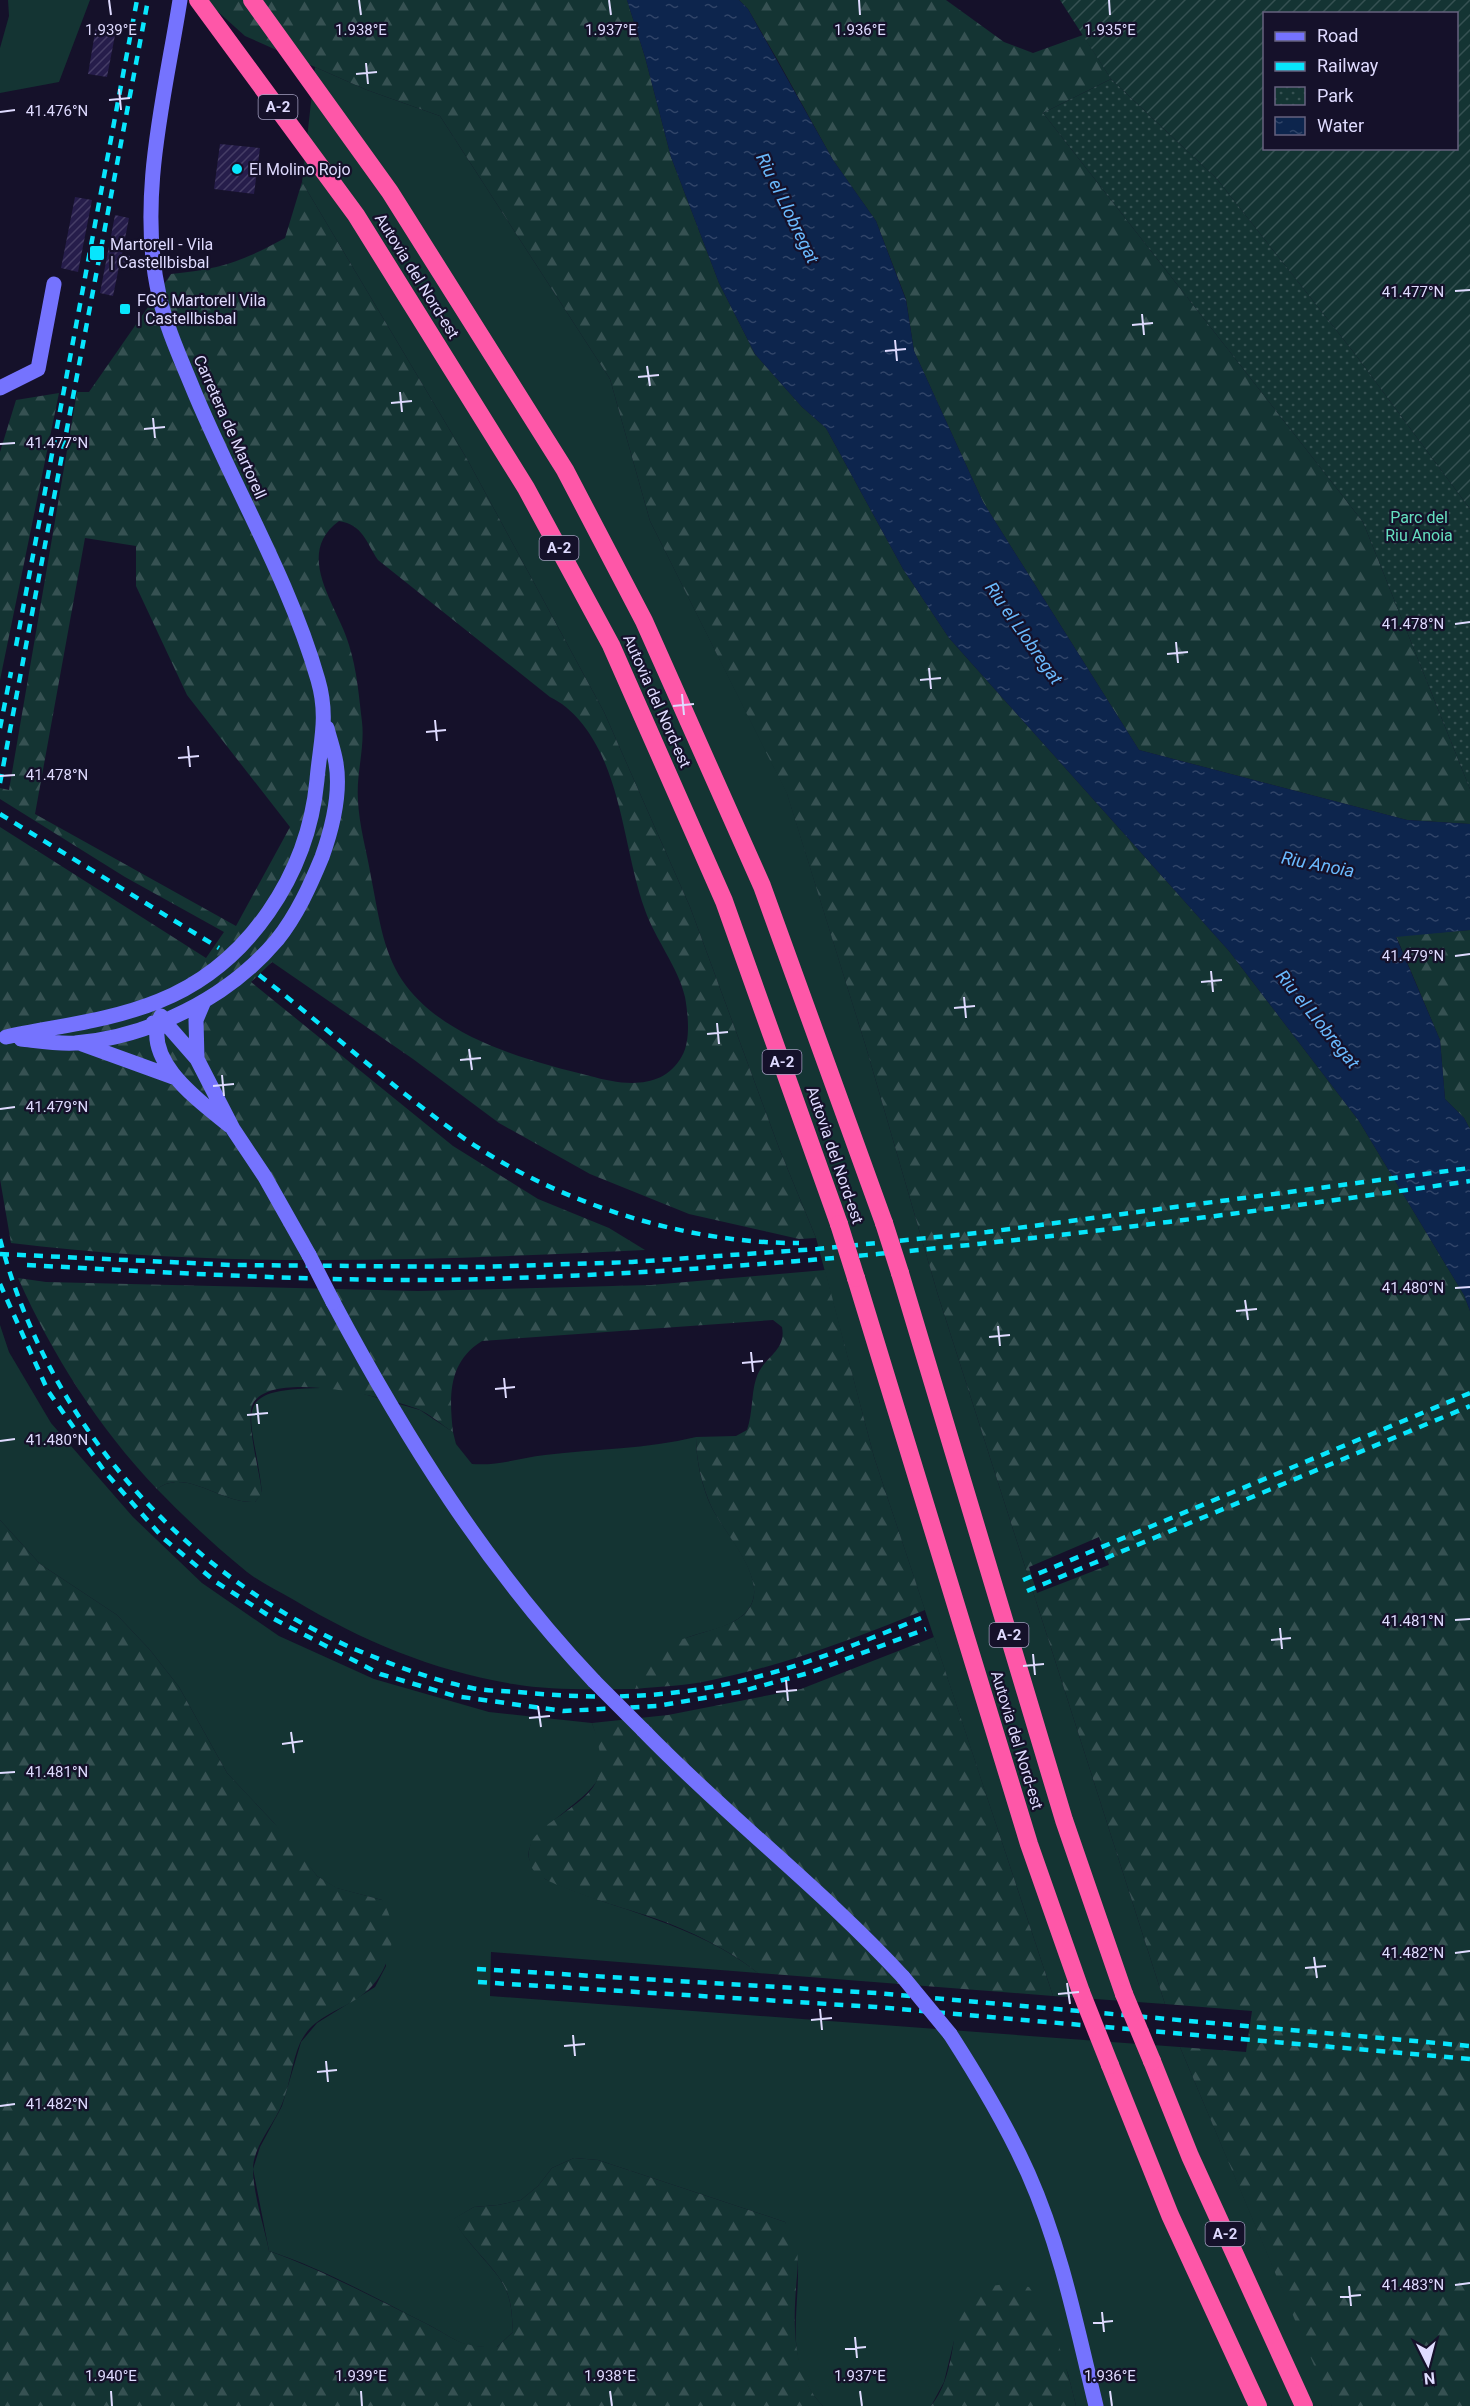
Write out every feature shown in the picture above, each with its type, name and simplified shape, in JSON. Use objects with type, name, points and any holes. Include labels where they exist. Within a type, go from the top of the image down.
[{"type":"highway","name":"Autovia del Nord-est","points":[[198,0],[356,215],[526,488],[611,645],[724,901],[839,1224],[1029,1844],[1082,1992],[1170,2215],[1258,2406]]},
{"type":"highway","name":"Autovia del Nord-est","points":[[252,0],[390,192],[565,470],[644,621],[762,886],[884,1223],[1064,1820],[1124,1994],[1190,2156],[1304,2406]]},
{"type":"main road","name":"Carretera de Martorell","points":[[180,0],[160,126],[152,202],[153,267],[166,322],[203,414],[283,590],[308,651],[319,683],[326,722],[310,822],[293,871],[272,906]]},
{"type":"main road","points":[[0,388],[38,369],[54,284]]},
{"type":"main road","points":[[76,1043],[124,1035],[157,1023],[204,1001],[242,973],[277,940],[311,885],[327,842],[334,814],[336,765],[326,722]]},
{"type":"main road","points":[[3,1037],[101,1019],[163,1000],[207,975],[245,941],[272,906]]},
{"type":"main road","points":[[173,1077],[159,1048],[156,1035],[157,1023],[161,1015],[225,973],[252,947],[259,940],[272,906]]},
{"type":"main road","points":[[197,1059],[196,1020],[204,1001]]},
{"type":"main road","points":[[101,1019],[157,1023],[169,1027],[197,1059],[233,1129],[265,1177],[403,1428],[443,1492],[521,1599],[594,1681],[643,1730],[862,1935],[903,1977],[950,2034],[998,2113],[1028,2174],[1046,2219],[1061,2264],[1096,2406]]},
{"type":"main road","points":[[3,1037],[76,1043],[103,1050],[173,1077],[233,1129]]},
{"type":"green space","points":[[8,0],[90,0],[59,82],[0,93],[0,48],[9,16]]},
{"type":"green space","points":[[205,0],[627,0],[645,57],[671,157],[719,283],[755,354],[802,407],[826,428],[903,569],[949,638],[1229,951],[1359,1121],[1464,1295],[1470,1311],[1470,2406],[1332,2406],[1329,2401],[1180,2047],[1246,2052],[1252,2011],[1165,2004],[938,1295],[866,1047],[787,794],[650,521],[610,379],[440,116],[367,90],[245,36]],"holes":[[[1099,1537],[1109,1565],[1037,1593],[1029,1567]]]},
{"type":"green space","points":[[739,0],[946,0],[1004,42],[1033,53],[1083,35],[1111,79],[1043,113],[1363,522],[1470,789],[1470,824],[1407,820],[1139,750],[983,502],[914,351],[906,299],[876,221],[833,160],[748,9]]},
{"type":"green space","points":[[1060,0],[1470,0],[1470,509],[1355,354],[1217,179],[1111,79]]},
{"type":"green space","points":[[315,67],[367,90],[440,116],[610,379],[650,521],[787,793],[866,1047],[938,1295],[1165,2004],[1053,1996],[874,1457],[816,1238],[779,1148],[690,907],[604,712],[467,459],[302,182]]},
{"type":"green space","name":"Parc del Riu Anoia","points":[[1111,79],[1217,179],[1355,354],[1470,509],[1470,789],[1363,522],[1043,113]]},
{"type":"green space","points":[[302,182],[467,459],[604,712],[690,907],[779,1148],[816,1238],[799,1239],[689,1214],[590,1174],[499,1123],[413,1059],[272,962],[251,982],[453,1146],[538,1199],[609,1228],[645,1250],[487,1257],[328,1260],[169,1256],[11,1243],[0,1179],[0,827],[206,958],[224,932],[125,877],[0,799],[0,788],[9,790],[77,392],[89,392],[171,274],[204,270],[230,263],[285,238]],"holes":[[[339,521],[359,530],[378,560],[550,697],[566,707],[580,721],[597,745],[615,792],[645,910],[677,975],[685,997],[688,1027],[685,1050],[674,1067],[664,1075],[641,1082],[615,1082],[513,1054],[462,1032],[439,1017],[419,1000],[402,980],[390,956],[382,930],[360,819],[358,790],[363,732],[354,664],[344,630],[329,598],[319,565],[320,549],[326,534]],[[85,538],[136,546],[136,586],[187,695],[290,827],[236,926],[35,814]]]},
{"type":"green space","points":[[59,393],[0,680],[0,452],[16,400]]},
{"type":"green space","points":[[1470,930],[1470,1129],[1464,1118],[1445,1099],[1440,1040],[1396,936]]},
{"type":"green space","points":[[825,1270],[874,1457],[925,1610],[847,1640],[766,1667],[703,1682],[635,1689],[645,1665],[654,1653],[677,1641],[726,1625],[744,1614],[753,1601],[754,1586],[749,1570],[741,1553],[712,1508],[705,1491],[698,1464],[696,1437],[736,1436],[747,1430],[753,1391],[759,1371],[778,1349],[783,1336],[782,1327],[773,1320],[482,1341],[463,1359],[453,1381],[451,1406],[453,1432],[418,1409],[383,1398],[304,1387],[280,1388],[262,1394],[252,1406],[251,1414],[252,1435],[262,1493],[255,1502],[229,1498],[192,1484],[180,1482],[168,1483],[157,1489],[115,1441],[78,1390],[46,1335],[18,1278],[46,1282],[418,1291],[651,1285]]},
{"type":"green space","points":[[0,1325],[9,1352],[51,1423],[133,1517],[202,1583],[279,1636],[374,1679],[489,1712],[592,1723],[599,1741],[601,1772],[595,1784],[585,1795],[534,1839],[529,1850],[531,1863],[545,1879],[682,1930],[734,1956],[758,1973],[491,1952],[490,1996],[1180,2047],[1332,2406],[1076,2406],[1068,2374],[1051,2331],[954,2341],[944,2382],[931,2406],[823,2406],[810,2390],[802,2374],[798,2357],[796,2321],[798,2261],[785,2222],[598,2160],[574,2158],[552,2168],[538,2186],[521,2200],[474,2207],[454,2219],[466,2239],[502,2282],[508,2295],[513,2332],[497,2347],[465,2344],[348,2284],[269,2251],[253,2169],[260,2147],[282,2106],[301,2042],[317,2023],[375,1987],[386,1966],[382,1900],[336,1888],[317,1876],[273,1822],[227,1773],[179,1687],[150,1650],[117,1615],[40,1564],[0,1520]]},
{"type":"green space","points":[[295,1389],[350,1390],[420,1410],[453,1432],[456,1444],[472,1464],[491,1464],[545,1455],[640,1446],[696,1437],[698,1464],[705,1492],[712,1508],[749,1568],[754,1584],[753,1599],[746,1613],[729,1624],[676,1643],[648,1669],[635,1689],[543,1688],[484,1678],[427,1663],[372,1641],[320,1615],[252,1576],[200,1532],[157,1489],[168,1483],[180,1482],[192,1484],[229,1498],[255,1502],[262,1492],[251,1423],[252,1410],[259,1400],[273,1393]]},
{"type":"green space","points":[[0,1520],[40,1564],[117,1615],[150,1650],[179,1687],[227,1773],[289,1839],[317,1876],[337,1888],[382,1900],[388,1912],[392,1924],[392,1937],[390,1951],[382,1971],[372,1986],[360,1997],[320,2020],[300,2043],[282,2104],[256,2153],[254,2181],[269,2251],[348,2285],[465,2344],[497,2347],[513,2332],[508,2295],[502,2282],[453,2219],[474,2207],[521,2200],[538,2186],[552,2168],[574,2158],[598,2160],[785,2222],[794,2239],[797,2254],[795,2335],[800,2366],[813,2394],[823,2406],[0,2406]]},
{"type":"green space","points":[[934,1637],[1053,1996],[758,1973],[722,1948],[695,1935],[654,1918],[556,1884],[543,1878],[532,1867],[529,1851],[535,1836],[577,1803],[595,1784],[600,1760],[592,1723],[668,1715],[801,1689]]},
{"type":"green space","points":[[1006,2284],[1029,2287],[1038,2300],[1058,2344],[1076,2406],[931,2406],[939,2394],[949,2368],[962,2297],[983,2287]]},
{"type":"water","points":[[627,0],[739,0],[748,9],[833,160],[876,221],[906,300],[914,351],[983,502],[1139,750],[1407,820],[1470,824],[1470,930],[1396,937],[1440,1040],[1445,1099],[1464,1118],[1470,1129],[1470,1311],[1464,1295],[1359,1121],[1229,951],[949,638],[903,569],[826,428],[802,407],[755,354],[719,283],[671,157],[645,57]]},
{"type":"building","points":[[96,27],[116,30],[107,77],[88,74]]},
{"type":"building","name":"El Molino Rojo","points":[[220,144],[260,148],[254,194],[214,189]]},
{"type":"building","points":[[75,197],[92,200],[78,272],[61,268]]},
{"type":"building","name":"Martorell - Vila | Castellbisbal","points":[[115,215],[129,218],[122,254],[130,256],[128,263],[120,262],[113,296],[100,293]]},
{"type":"railway","points":[[16,646],[137,0]]},
{"type":"railway","points":[[0,783],[148,0]]},
{"type":"railway","points":[[0,728],[11,672]]},
{"type":"railway","points":[[0,814],[219,948]]},
{"type":"railway","points":[[259,975],[432,1115],[495,1158],[534,1179],[576,1198],[665,1227],[710,1236],[799,1243]]},
{"type":"railway","points":[[0,1254],[232,1265],[481,1267],[632,1262],[817,1249],[987,1232],[1470,1168]]},
{"type":"railway","points":[[27,1265],[256,1277],[371,1280],[485,1279],[609,1274],[856,1256],[979,1244],[1225,1215],[1470,1181]]},
{"type":"railway","points":[[0,1239],[22,1306],[51,1369],[87,1429],[129,1483],[177,1533],[231,1577],[289,1616],[352,1648],[426,1676],[478,1689],[579,1696],[639,1696],[711,1687],[772,1673],[833,1653],[921,1618]]},
{"type":"railway","points":[[0,1284],[48,1391],[105,1472],[163,1538],[216,1582],[274,1619],[380,1674],[455,1696],[563,1711],[657,1706],[739,1692],[812,1672],[926,1629]]},
{"type":"railway","points":[[1023,1580],[1470,1393]]},
{"type":"railway","points":[[1027,1591],[1470,1406]]},
{"type":"railway","points":[[477,1969],[877,1993],[1470,2046]]},
{"type":"railway","points":[[478,1982],[876,2007],[1470,2059]]},
{"type":"place","name":"El Molino Rojo","points":[[237,169]]},
{"type":"place","name":"Martorell - Vila | Castellbisbal","points":[[97,253]]},
{"type":"place","name":"FGC Martorell Vila | Castellbisbal","points":[[125,309]]},
{"type":"water label","name":"Riu el Llobregat","points":[[788,208]]},
{"type":"water label","name":"Riu el Llobregat","points":[[1024,633]]},
{"type":"water label","name":"Riu Anoia","points":[[1318,864]]},
{"type":"water label","name":"Riu el Llobregat","points":[[1318,1019]]}]
